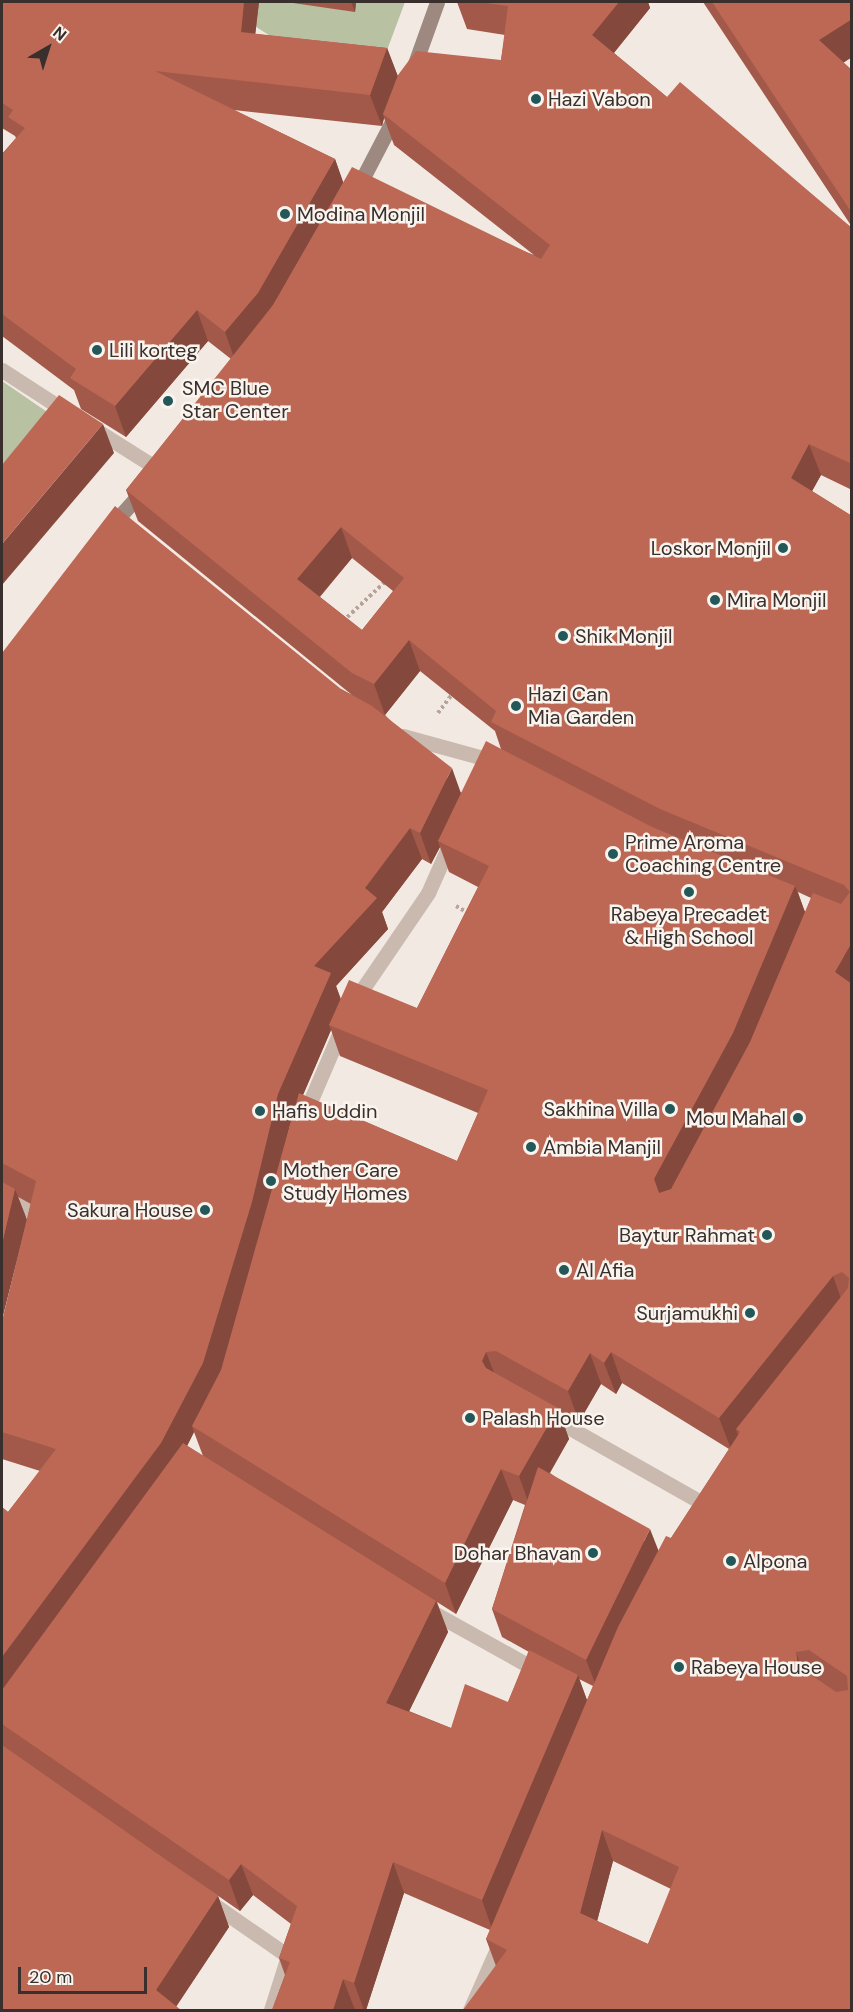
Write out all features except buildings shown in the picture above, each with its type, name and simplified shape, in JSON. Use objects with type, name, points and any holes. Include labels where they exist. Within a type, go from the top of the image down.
[{"type":"street","points":[[408,80],[437,2]]},
{"type":"street","points":[[349,202],[400,102]]},
{"type":"street","points":[[2,370],[160,471]]},
{"type":"street","points":[[103,536],[175,453]]},
{"type":"street","points":[[118,518],[137,532]]},
{"type":"street","points":[[387,728],[417,743],[493,759],[512,770]]},
{"type":"street","points":[[482,778],[493,759]]},
{"type":"street","points":[[299,1127],[355,999],[428,892],[457,827]]},
{"type":"street","points":[[2,1198],[38,1214],[29,1247]]},
{"type":"street","points":[[535,1408],[705,1497],[690,1522]]},
{"type":"street","points":[[414,1601],[553,1678]]},
{"type":"street","points":[[192,1890],[288,1956],[271,2010]]},
{"type":"street","points":[[470,2010],[508,1926]]},
{"type":"path","points":[[333,628],[389,578]]},
{"type":"path","points":[[417,743],[458,686]]},
{"type":"green space","points":[[182,2],[405,2],[383,61],[284,45],[247,21]]},
{"type":"green space","points":[[2,381],[56,418],[2,485]]},
{"type":"place","name":"Hazi Vabon","points":[[536,99]]},
{"type":"place","name":"Modina Monjil","points":[[285,214]]},
{"type":"place","name":"Lili korteg","points":[[97,350]]},
{"type":"place","name":"SMC Blue Star Center","points":[[168,401]]},
{"type":"place","name":"Loskor Monjil","points":[[783,548]]},
{"type":"place","name":"Mira Monjil","points":[[715,600]]},
{"type":"place","name":"Shik Monjil","points":[[563,636]]},
{"type":"place","name":"Hazi Can Mia Garden","points":[[516,706]]},
{"type":"place","name":"Prime Aroma Coaching Centre","points":[[613,854]]},
{"type":"place","name":"Rabeya Precadet & High School","points":[[689,892]]},
{"type":"place","name":"Sakhina Villa","points":[[670,1109]]},
{"type":"place","name":"Hafis Uddin","points":[[260,1111]]},
{"type":"place","name":"Mou Mahal","points":[[798,1118]]},
{"type":"place","name":"Ambia Manjil","points":[[531,1147]]},
{"type":"place","name":"Mother Care Study Homes","points":[[271,1181]]},
{"type":"place","name":"Sakura House","points":[[205,1210]]},
{"type":"place","name":"Baytur Rahmat","points":[[767,1235]]},
{"type":"place","name":"Al Afia","points":[[564,1270]]},
{"type":"place","name":"Surjamukhi","points":[[750,1313]]},
{"type":"place","name":"Palash House","points":[[470,1418]]},
{"type":"place","name":"Dohar Bhavan","points":[[593,1553]]},
{"type":"place","name":"Alpona","points":[[731,1561]]},
{"type":"place","name":"Rabeya House","points":[[679,1667]]}]
